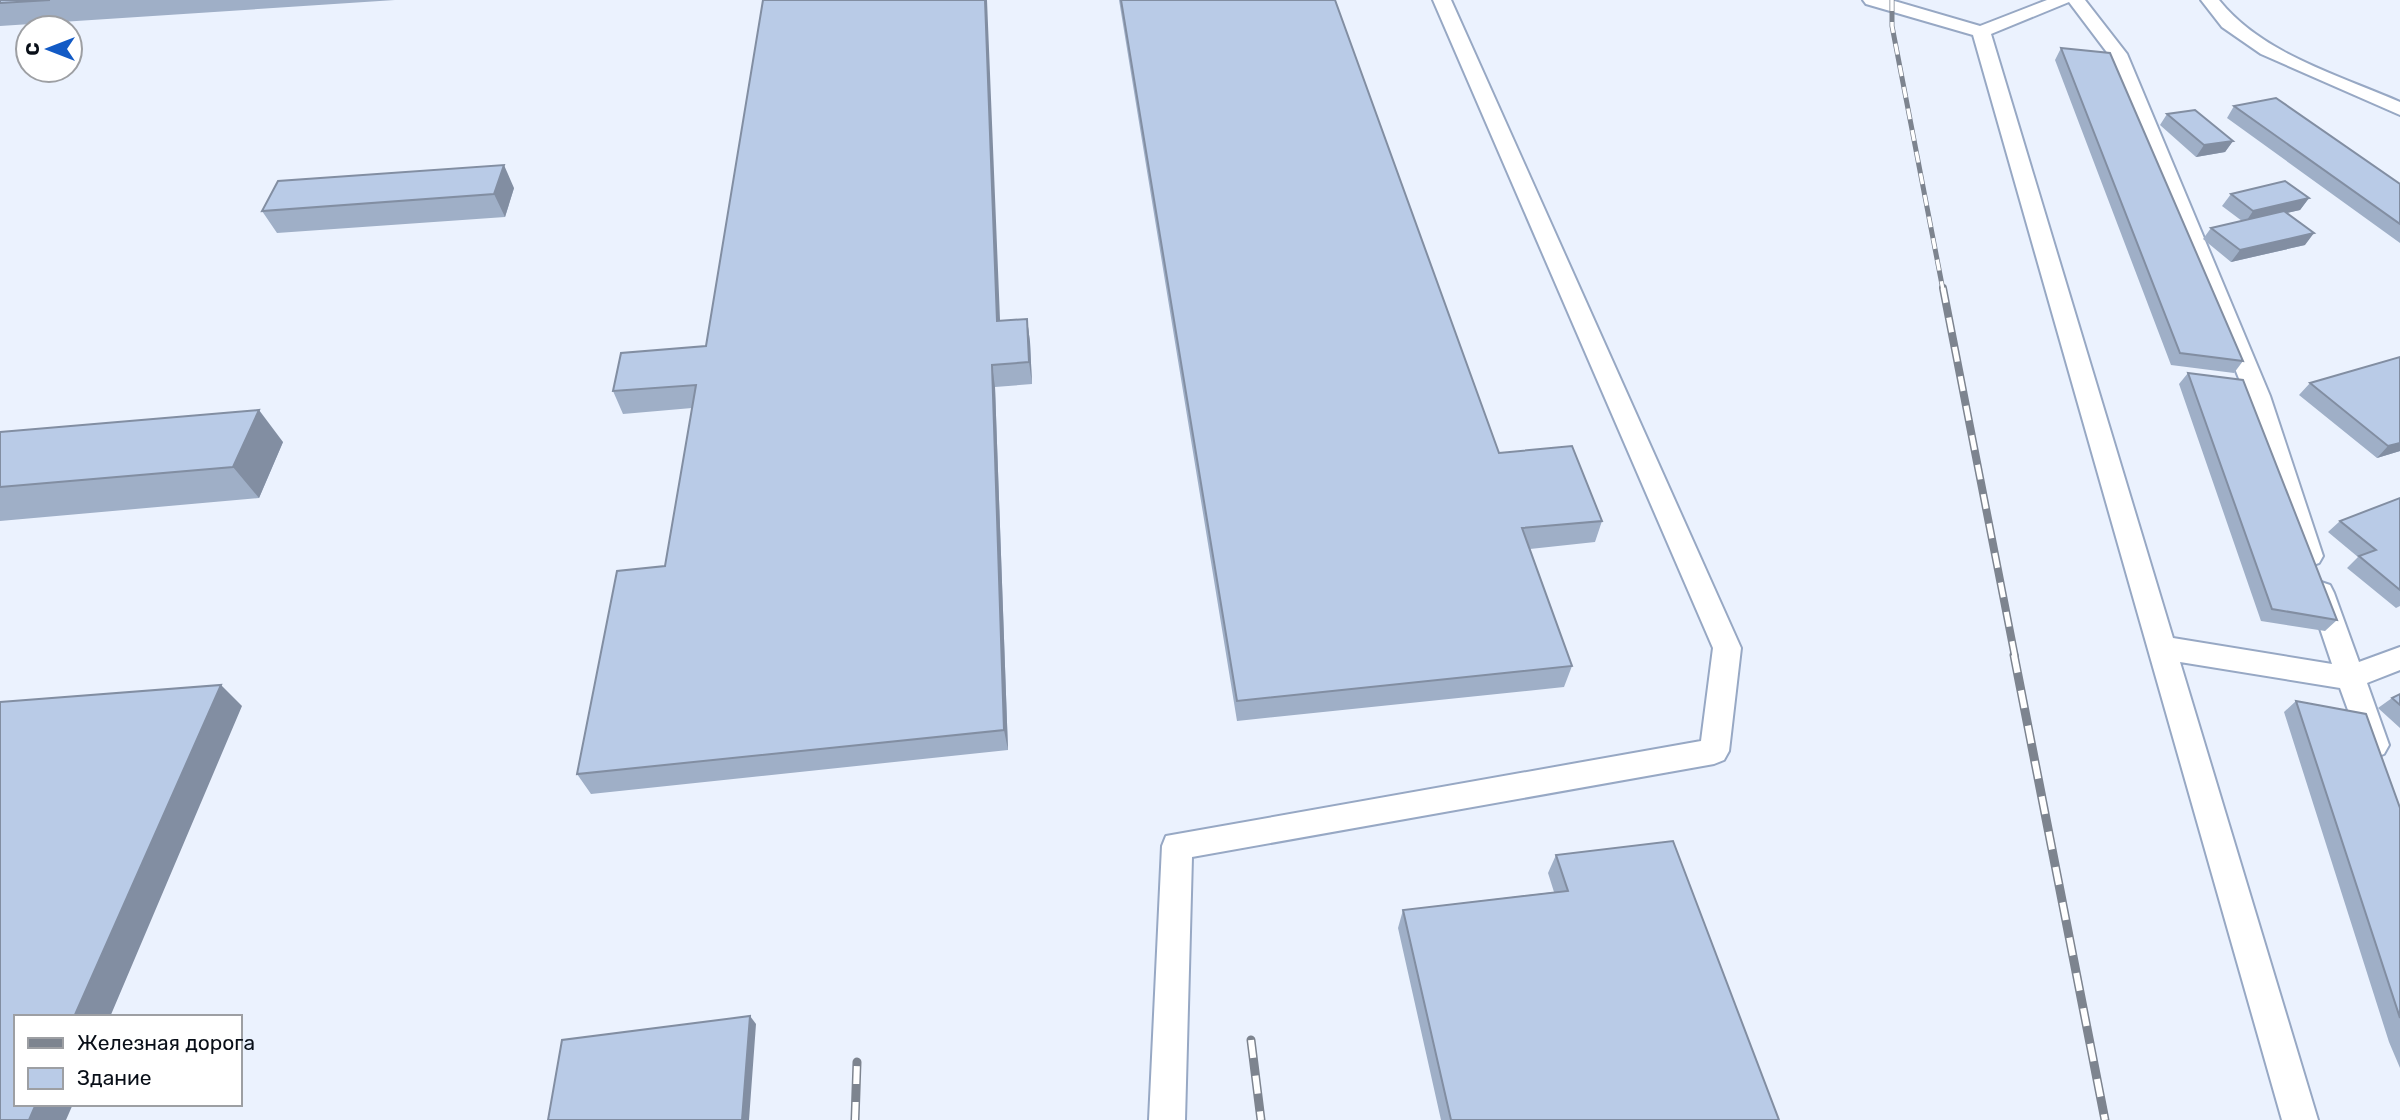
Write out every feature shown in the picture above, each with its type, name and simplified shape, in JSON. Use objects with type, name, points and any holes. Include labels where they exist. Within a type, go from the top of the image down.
[{"type":"lane","points":[[1167,1120],[1177,846],[1714,751],[1727,648],[1442,0]]},
{"type":"lane","points":[[1871,0],[1982,32],[2062,0]]},
{"type":"lane","points":[[2076,0],[2118,54],[2258,396],[2349,678],[2381,766]]},
{"type":"lane","points":[[2210,0],[2228,23],[2267,50],[2400,108]]},
{"type":"lane","points":[[1982,32],[2300,1120]]},
{"type":"lane","points":[[2162,648],[2349,678],[2400,658]]},
{"type":"building","points":[[0,0],[50,0],[0,3]]},
{"type":"building","points":[[763,0],[985,0],[997,321],[1027,319],[1029,362],[992,365],[1004,730],[577,774],[617,571],[665,566],[696,385],[613,391],[621,353],[706,346]]},
{"type":"building","points":[[1121,0],[1335,0],[1499,453],[1572,446],[1602,521],[1522,528],[1572,666],[1237,701]]},
{"type":"building","points":[[2061,48],[2110,53],[2243,361],[2180,353]]},
{"type":"building","points":[[2276,98],[2400,184],[2400,224],[2234,106]]},
{"type":"building","points":[[2195,110],[2233,141],[2204,145],[2167,114]]},
{"type":"building","points":[[504,165],[494,194],[262,211],[278,181]]},
{"type":"building","points":[[2285,181],[2309,198],[2253,211],[2231,194]]},
{"type":"building","points":[[2284,211],[2314,233],[2240,250],[2211,228]]},
{"type":"building","points":[[2400,357],[2400,443],[2388,446],[2310,383]]},
{"type":"building","points":[[2188,373],[2243,380],[2337,620],[2272,609]]},
{"type":"building","points":[[259,410],[233,467],[0,487],[0,432]]},
{"type":"building","points":[[2400,498],[2400,590],[2359,556],[2376,550],[2340,521]]},
{"type":"building","points":[[221,685],[75,1015],[14,1015],[14,1106],[35,1106],[29,1120],[0,1120],[0,702]]},
{"type":"building","points":[[2400,694],[2400,705],[2392,698]]},
{"type":"building","points":[[2296,701],[2366,714],[2400,808],[2400,1018]]},
{"type":"building","points":[[1673,841],[1779,1120],[1451,1120],[1403,910],[1568,891],[1556,855]]},
{"type":"building","points":[[750,1016],[742,1120],[548,1120],[562,1040]]},
{"type":"railway","points":[[1892,0],[1892,26],[1943,290]]},
{"type":"railway","points":[[1943,288],[2015,657]]},
{"type":"railway","points":[[2014,655],[2105,1120]]},
{"type":"railway","points":[[1251,1040],[1261,1120]]},
{"type":"railway","points":[[855,1120],[857,1062]]}]
